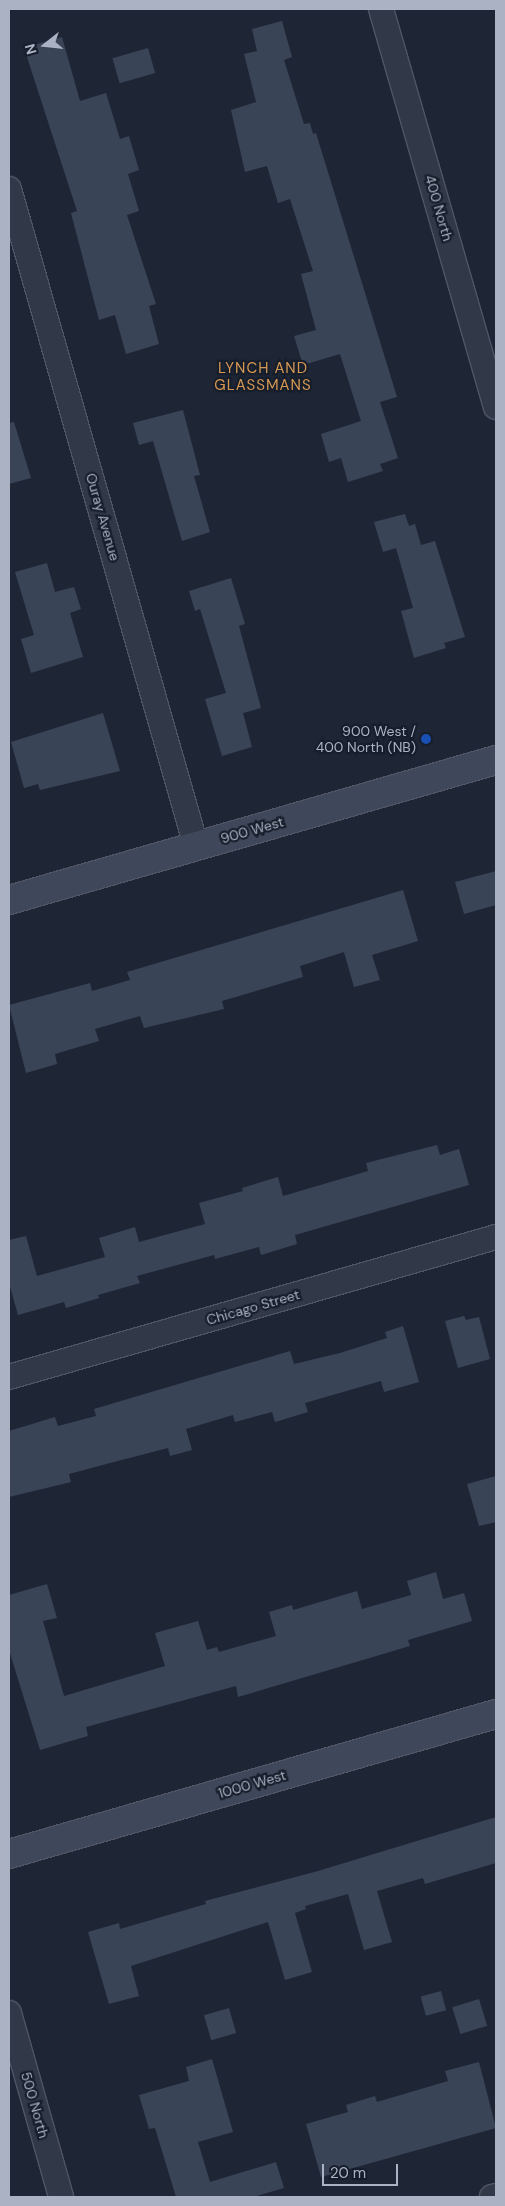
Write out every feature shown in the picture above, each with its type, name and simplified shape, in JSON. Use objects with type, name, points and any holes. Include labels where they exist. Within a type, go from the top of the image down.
[{"type":"main road","name":"900 West","points":[[9,900],[496,760]]},
{"type":"main road","name":"1000 West","points":[[9,1854],[496,1714]]},
{"type":"street","name":"400 North","points":[[381,9],[496,407]]},
{"type":"street","name":"Ouray Avenue","points":[[9,189],[196,846]]},
{"type":"street","name":"Chicago Street","points":[[9,1377],[496,1237]]},
{"type":"street","name":"500 North","points":[[9,2013],[61,2197]]},
{"type":"street","points":[[492,2197],[496,2196]]},
{"type":"building","points":[[282,21],[292,57],[284,60],[304,124],[310,123],[313,134],[316,133],[397,397],[380,402],[398,458],[380,464],[383,471],[348,482],[341,458],[329,462],[321,434],[361,421],[340,354],[303,365],[294,336],[316,330],[301,274],[313,271],[290,199],[278,203],[267,166],[245,172],[231,110],[256,102],[244,54],[257,51],[252,29]]},
{"type":"building","points":[[62,37],[80,101],[106,93],[120,139],[129,136],[139,170],[128,174],[139,211],[127,215],[156,304],[149,306],[159,344],[126,354],[115,315],[99,320],[71,213],[77,211],[24,48]]},
{"type":"building","points":[[148,48],[155,73],[120,83],[112,58]]},
{"type":"building","points":[[183,410],[200,475],[194,476],[210,532],[182,541],[153,441],[139,445],[133,423]]},
{"type":"building","points":[[14,422],[31,478],[9,484],[9,423]]},
{"type":"building","points":[[405,514],[409,526],[415,524],[421,545],[435,541],[465,637],[444,643],[446,648],[414,658],[401,611],[413,608],[396,548],[383,552],[374,522]]},
{"type":"building","points":[[47,563],[55,592],[74,587],[81,609],[70,613],[83,657],[31,673],[21,639],[34,635],[15,572]]},
{"type":"building","points":[[231,578],[245,624],[239,626],[261,708],[243,713],[252,747],[222,756],[205,699],[226,693],[200,609],[195,611],[189,591]]},
{"type":"building","points":[[103,713],[120,771],[40,790],[38,784],[24,788],[11,742]]},
{"type":"building","points":[[496,871],[496,905],[464,914],[455,882]]},
{"type":"building","points":[[403,890],[418,941],[372,955],[380,980],[354,987],[344,952],[300,966],[303,977],[222,1001],[224,1009],[144,1028],[140,1016],[95,1029],[99,1041],[55,1054],[57,1064],[26,1073],[9,1005],[90,983],[92,991],[130,980],[127,972]]},
{"type":"building","points":[[437,1145],[440,1155],[459,1149],[469,1185],[295,1235],[297,1244],[261,1255],[259,1247],[215,1259],[214,1255],[137,1276],[140,1283],[98,1295],[99,1298],[66,1308],[64,1302],[18,1315],[9,1283],[9,1240],[26,1236],[37,1276],[105,1257],[99,1238],[135,1227],[139,1242],[205,1224],[199,1203],[243,1191],[242,1188],[278,1177],[283,1196],[368,1171],[366,1163]]},
{"type":"building","points":[[464,1316],[466,1320],[479,1317],[490,1359],[458,1368],[445,1321]]},
{"type":"building","points":[[403,1326],[419,1382],[384,1392],[381,1381],[305,1403],[308,1412],[275,1422],[272,1412],[235,1422],[233,1415],[186,1429],[192,1450],[170,1456],[168,1448],[69,1474],[71,1482],[9,1497],[9,1431],[55,1417],[58,1426],[96,1416],[94,1409],[290,1351],[294,1364],[340,1353],[387,1338],[385,1332]]},
{"type":"building","points":[[496,1476],[496,1522],[479,1526],[467,1484]]},
{"type":"building","points":[[436,1572],[443,1599],[464,1593],[472,1621],[408,1640],[410,1646],[238,1697],[236,1686],[86,1727],[88,1736],[40,1750],[9,1650],[9,1595],[47,1584],[57,1618],[43,1621],[64,1696],[165,1666],[155,1633],[198,1621],[207,1650],[217,1647],[219,1652],[276,1636],[269,1612],[292,1605],[293,1610],[357,1591],[362,1609],[411,1595],[407,1581]]},
{"type":"building","points":[[496,1817],[496,1863],[425,1884],[423,1878],[377,1891],[392,1942],[364,1950],[348,1894],[305,1906],[306,1909],[295,1913],[312,1972],[285,1980],[268,1922],[131,1966],[139,1996],[109,2004],[88,1932],[119,1923],[120,1929],[206,1904],[205,1901],[318,1871]]},
{"type":"building","points":[[441,1991],[446,2010],[426,2016],[421,1996]]},
{"type":"building","points":[[479,1999],[487,2026],[460,2034],[452,2007]]},
{"type":"building","points":[[229,2008],[236,2033],[211,2040],[204,2015]]},
{"type":"building","points":[[212,2059],[233,2132],[198,2142],[210,2182],[276,2162],[284,2188],[253,2197],[176,2197],[155,2128],[149,2129],[139,2095],[189,2081],[186,2067]]},
{"type":"building","points":[[479,2062],[496,2128],[321,2177],[306,2124],[348,2112],[346,2105],[375,2096],[377,2102],[448,2081],[445,2071]]},
{"type":"place","name":"900 West / 400 North (NB)","points":[[426,739]]},
{"type":"district","name":"LYNCH AND GLASSMANS","points":[[263,376]]}]
